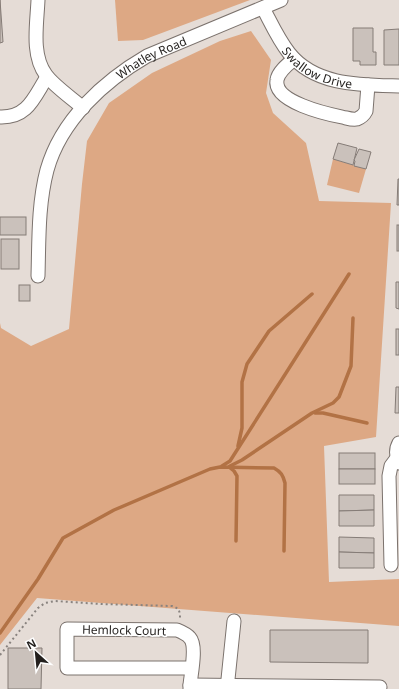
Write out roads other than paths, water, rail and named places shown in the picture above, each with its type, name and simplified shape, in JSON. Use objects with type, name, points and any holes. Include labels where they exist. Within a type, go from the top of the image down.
[{"type":"street","points":[[38,0],[38,56],[41,67],[47,77],[83,108]]},
{"type":"street","name":"Whatley Road","points":[[38,276],[41,201],[47,170],[53,155],[71,122],[97,92],[127,68],[147,56],[282,0]]},
{"type":"street","name":"Swallow Drive","points":[[263,8],[276,34],[289,54],[317,76],[327,79],[368,85],[399,86]]},
{"type":"street","points":[[294,58],[278,76],[276,81],[277,86],[286,96],[307,108],[325,114],[357,119],[366,111],[368,85]]},
{"type":"street","points":[[0,117],[12,117],[26,109],[47,77]]},
{"type":"street","points":[[390,565],[389,476],[391,466],[398,461],[396,452],[399,443]]},
{"type":"street","points":[[227,687],[234,620]]},
{"type":"street","name":"Hemlock Court","points":[[190,687],[192,668],[193,647],[191,639],[177,630],[67,629],[67,668],[192,668]]},
{"type":"street","points":[[190,687],[380,687],[379,689]]},
{"type":"waterway","points":[[222,466],[230,461],[349,274]]},
{"type":"waterway","points":[[238,446],[242,428],[242,382],[247,364],[269,331],[312,294]]},
{"type":"waterway","points":[[230,466],[242,460],[312,413],[333,403],[339,397],[351,366],[353,318]]},
{"type":"waterway","points":[[315,413],[323,413],[367,423]]},
{"type":"waterway","points":[[0,633],[38,579],[63,538],[114,510],[210,469],[220,467],[274,468],[280,472],[285,483],[284,551]]},
{"type":"waterway","points":[[229,467],[237,476],[236,541]]}]
